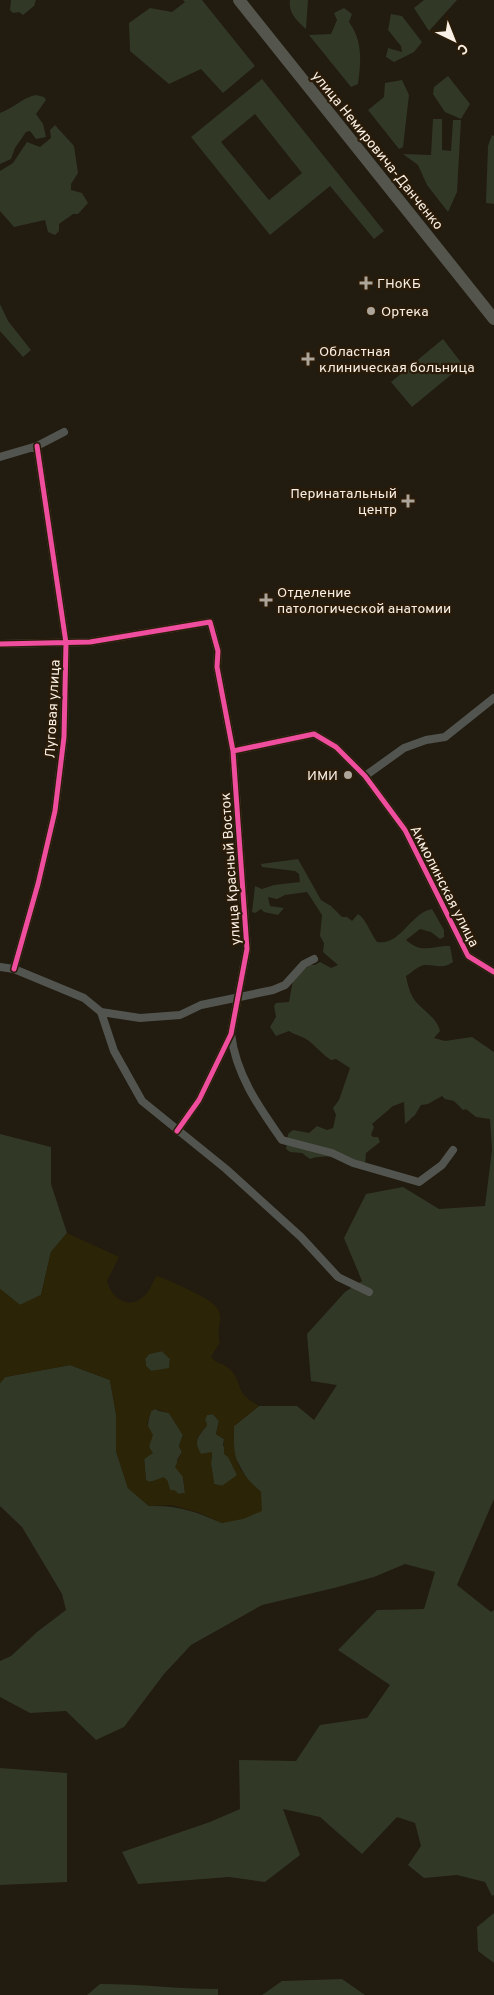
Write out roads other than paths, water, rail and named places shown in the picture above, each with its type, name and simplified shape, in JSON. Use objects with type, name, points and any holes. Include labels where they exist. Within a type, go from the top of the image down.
[{"type":"main road","name":"улица Немировича-Данченко","points":[[239,0],[494,319]]},
{"type":"street","points":[[0,457],[36,446],[64,432]]},
{"type":"street","name":"Луговая улица","points":[[14,969],[38,884],[55,811],[64,737],[66,643],[36,446]]},
{"type":"street","name":"улица Красный Восток","points":[[66,643],[90,642],[210,622],[218,651],[217,668],[233,751],[247,949],[231,1034],[199,1100],[176,1131]]},
{"type":"street","points":[[0,644],[66,643]]},
{"type":"street","points":[[365,776],[404,748],[426,740],[445,737],[494,698]]},
{"type":"street","name":"Акмолинская улица","points":[[233,751],[314,734],[336,747],[365,776],[405,830],[468,956],[494,972]]},
{"type":"street","points":[[0,967],[14,969],[84,998],[101,1012],[140,1018],[161,1018],[180,1015],[201,1004],[273,990],[285,985],[304,964],[314,959]]},
{"type":"street","points":[[101,1012],[114,1052],[142,1101],[176,1131],[226,1169],[301,1237],[338,1277],[369,1292]]},
{"type":"street","points":[[231,1034],[234,1056],[246,1085],[282,1140],[332,1153],[353,1163],[419,1182],[442,1165],[453,1150]]},
{"type":"place","name":"ГНоКБ","points":[[366,283]]},
{"type":"place","name":"Ортека","points":[[371,311]]},
{"type":"place","name":"Областная клиническая больница","points":[[308,359]]},
{"type":"place","name":"Перинатальный центр","points":[[408,501]]},
{"type":"place","name":"Отделение патологической анатомии","points":[[266,600]]},
{"type":"place","name":"ИМИ","points":[[348,775]]}]
